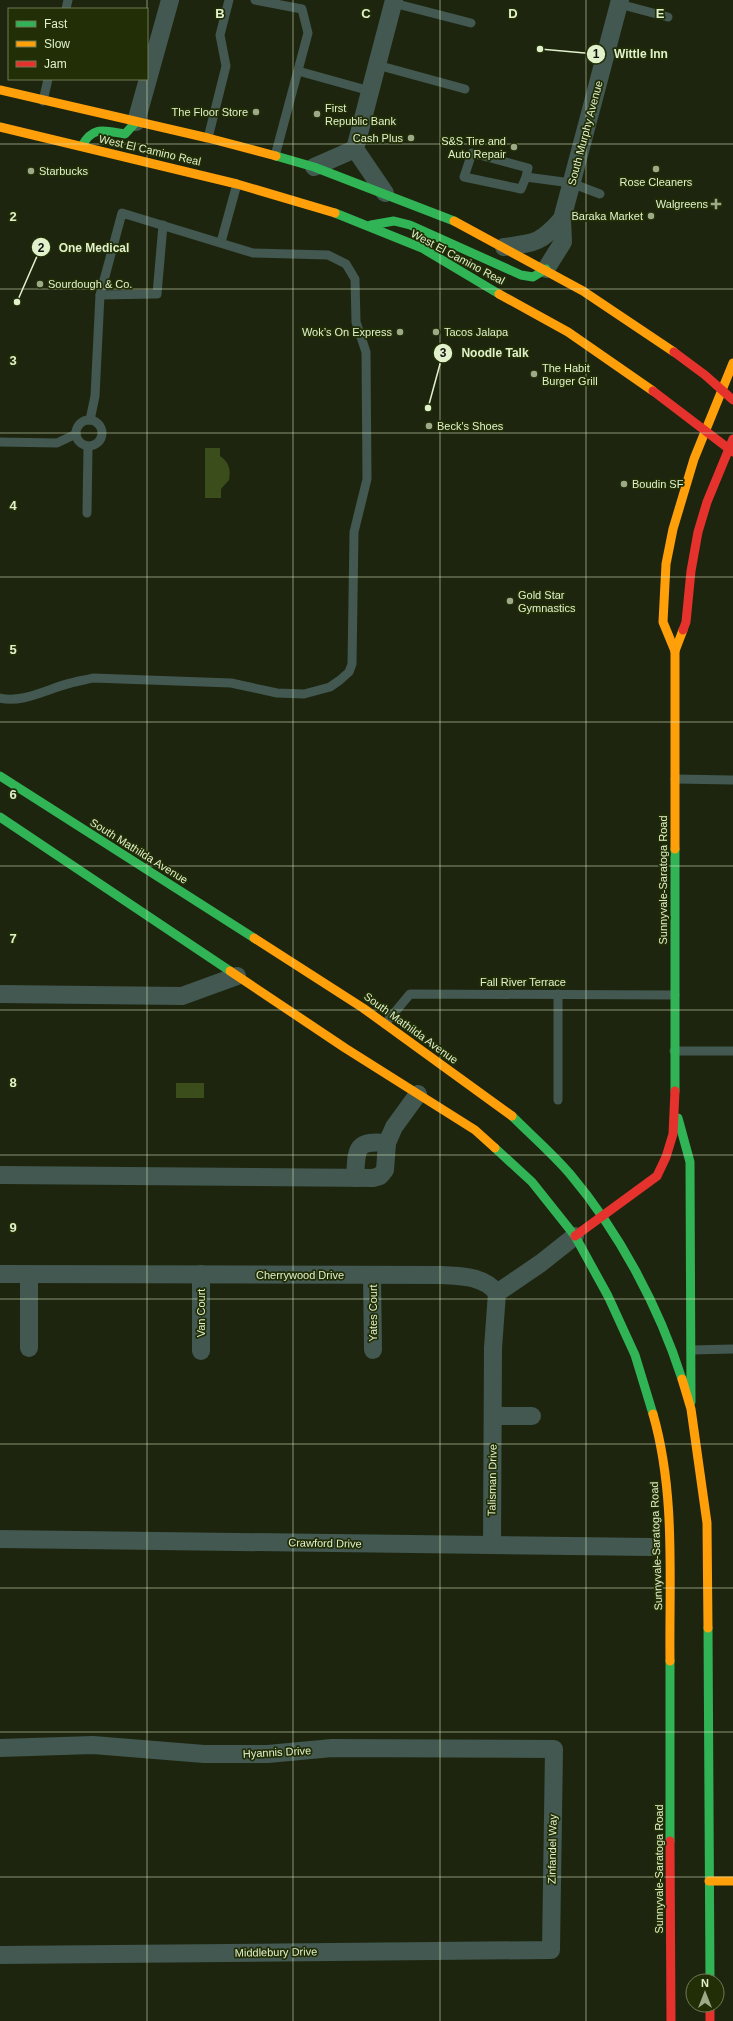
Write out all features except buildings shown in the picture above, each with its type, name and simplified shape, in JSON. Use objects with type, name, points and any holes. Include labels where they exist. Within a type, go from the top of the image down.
[{"type":"main road","points":[[0,90],[208,138],[314,167],[457,222],[546,269],[627,319],[705,375],[733,400]]},
{"type":"main road","points":[[82,146],[87,135],[95,131],[125,134],[136,122]]},
{"type":"main road","name":"West El Camino Real","points":[[0,127],[237,184],[337,214],[422,248],[455,269],[568,332],[616,364],[731,450]]},
{"type":"main road","points":[[369,226],[394,221],[410,225],[521,275],[533,277],[546,269]]},
{"type":"main road","name":"Sunnyvale-Saratoga Road","points":[[675,651],[663,622],[666,564],[678,509],[705,430],[733,363]]},
{"type":"main road","name":"Sunnyvale-Saratoga Road","points":[[671,2021],[671,1546],[669,1504],[665,1468],[658,1432],[635,1355],[608,1296],[575,1236],[657,1176],[666,1157],[673,1134],[675,1110],[675,651],[686,622],[691,572],[698,532],[707,502],[731,450],[733,439]]},
{"type":"main road","name":"South Mathilda Avenue","points":[[0,776],[363,1008],[512,1116],[570,1174],[602,1216],[651,1301],[674,1355],[691,1409]]},
{"type":"main road","points":[[0,817],[345,1048],[475,1130],[532,1182],[575,1236]]},
{"type":"main road","name":"Sunnyvale-Saratoga Road","points":[[675,1110],[690,1162],[691,1409],[707,1522],[710,1973]]},
{"type":"main road","points":[[709,1882],[733,1881]]},
{"type":"street","points":[[148,79],[170,0]]},
{"type":"street","points":[[384,193],[355,149],[394,1]]},
{"type":"street","name":"South Murphy Avenue","points":[[546,269],[563,242],[562,219],[619,2]]},
{"type":"street","points":[[136,122],[148,80]]},
{"type":"street","points":[[314,167],[355,149]]},
{"type":"street","name":"South Murphy Avenue","points":[[504,247],[528,244],[542,240],[562,219]]},
{"type":"street","points":[[0,994],[182,996],[237,976]]},
{"type":"street","points":[[0,1175],[373,1178],[383,1174],[387,1164],[387,1143],[394,1127],[418,1094]]},
{"type":"street","points":[[355,1178],[359,1148],[365,1143],[370,1142],[387,1143]]},
{"type":"street","points":[[497,1293],[541,1263],[575,1236]]},
{"type":"street","name":"Cherrywood Drive","points":[[0,1274],[465,1276],[491,1285],[497,1293]]},
{"type":"street","points":[[29,1274],[29,1348]]},
{"type":"street","name":"Van Court","points":[[201,1274],[201,1351]]},
{"type":"street","name":"Yates Court","points":[[372,1275],[373,1350]]},
{"type":"street","name":"Talisman Drive","points":[[492,1544],[494,1341],[497,1293]]},
{"type":"street","points":[[493,1416],[532,1416]]},
{"type":"street","name":"Crawford Drive","points":[[0,1539],[651,1546]]},
{"type":"street","name":"Hyannis Drive","points":[[0,1748],[93,1745],[204,1754],[268,1754],[332,1748],[554,1749]]},
{"type":"street","name":"Zinfandel Way","points":[[551,1950],[554,1749]]},
{"type":"street","name":"Middlebury Drive","points":[[0,1955],[551,1950]]},
{"type":"lane","points":[[208,138],[226,66],[220,35],[229,0]]},
{"type":"lane","points":[[255,0],[302,9],[308,33],[275,156]]},
{"type":"lane","points":[[394,1],[471,23]]},
{"type":"lane","points":[[619,2],[668,17]]},
{"type":"lane","points":[[377,65],[465,89]]},
{"type":"lane","points":[[298,70],[370,91]]},
{"type":"lane","points":[[43,100],[48,80]]},
{"type":"lane","points":[[472,153],[528,168],[526,177],[521,189],[464,177],[472,153]]},
{"type":"lane","points":[[526,177],[571,183],[600,194]]},
{"type":"lane","points":[[221,242],[237,184]]},
{"type":"lane","points":[[0,698],[11,700],[22,698],[71,682],[93,678],[231,683],[277,693],[304,694],[330,687],[348,672],[353,656],[354,532],[367,479],[366,352],[356,322],[355,279],[346,264],[328,255],[253,253],[122,213],[100,295],[95,396],[90,420]]},
{"type":"lane","points":[[100,295],[157,294],[163,225]]},
{"type":"lane","points":[[90,420],[99,424],[102,432],[100,441],[93,446],[88,447],[81,444],[76,434],[78,426],[90,420]]},
{"type":"lane","points":[[0,442],[57,443],[76,434]]},
{"type":"lane","points":[[87,513],[88,447]]},
{"type":"lane","points":[[675,779],[733,780]]},
{"type":"lane","name":"Fall River Terrace","points":[[385,1024],[410,994],[675,995]]},
{"type":"lane","points":[[558,994],[558,1100]]},
{"type":"lane","points":[[674,1051],[733,1051]]},
{"type":"lane","points":[[691,1350],[730,1349]]},
{"type":"shaded area","points":[[205,448],[220,448],[220,456],[229,466],[229,480],[221,489],[221,498],[205,498]]},
{"type":"shaded area","points":[[176,1083],[204,1083],[204,1098],[176,1098]]},
{"type":"traffic: fast","points":[[82,146],[86,139],[95,132],[106,131],[125,134],[136,122]]},
{"type":"traffic: fast","points":[[276,156],[314,167],[454,221]]},
{"type":"traffic: fast","points":[[335,213],[422,248],[499,294]]},
{"type":"traffic: fast","points":[[371,225],[394,221],[410,225],[521,275],[533,277],[546,269]]},
{"type":"traffic: fast","points":[[0,776],[254,938]]},
{"type":"traffic: fast","points":[[0,817],[230,971]]},
{"type":"traffic: fast","points":[[675,849],[675,1091]]},
{"type":"traffic: fast","points":[[512,1116],[570,1174],[605,1220],[636,1271],[662,1325],[682,1379]]},
{"type":"traffic: fast","points":[[678,1118],[690,1162],[691,1402]]},
{"type":"traffic: fast","points":[[495,1148],[532,1182],[575,1236],[608,1296],[635,1355],[653,1414]]},
{"type":"traffic: fast","points":[[708,1628],[710,1973]]},
{"type":"traffic: fast","points":[[670,1661],[670,1841]]},
{"type":"traffic: slow","points":[[0,90],[208,138],[276,156]]},
{"type":"traffic: slow","points":[[0,127],[237,184],[335,213]]},
{"type":"traffic: slow","points":[[454,221],[583,291],[674,352]]},
{"type":"traffic: slow","points":[[499,294],[568,332],[653,391]]},
{"type":"traffic: slow","points":[[675,651],[663,622],[666,564],[673,529],[694,459],[733,363]]},
{"type":"traffic: slow","points":[[675,849],[675,651],[683,630]]},
{"type":"traffic: slow","points":[[254,938],[363,1008],[512,1116]]},
{"type":"traffic: slow","points":[[230,971],[345,1048],[475,1130],[495,1148]]},
{"type":"traffic: slow","points":[[682,1379],[691,1409],[707,1523],[708,1628]]},
{"type":"traffic: slow","points":[[653,1414],[660,1444],[668,1506],[670,1537],[670,1661]]},
{"type":"traffic: slow","points":[[709,1881],[733,1881]]},
{"type":"traffic: jam","points":[[674,352],[705,375],[733,400]]},
{"type":"traffic: jam","points":[[653,391],[733,452]]},
{"type":"traffic: jam","points":[[683,630],[686,622],[691,571],[698,532],[707,502],[733,439]]},
{"type":"traffic: jam","points":[[575,1236],[657,1176],[666,1157],[673,1134],[675,1091]]},
{"type":"traffic: jam","points":[[670,1841],[671,2021]]},
{"type":"traffic: jam","points":[[710,2013],[710,2021]]},
{"type":"place","name":"Wittle Inn","points":[[540,49]]},
{"type":"place","name":"The Floor Store","points":[[256,112]]},
{"type":"place","name":"First Republic Bank","points":[[317,114]]},
{"type":"place","name":"Cash Plus","points":[[411,138]]},
{"type":"place","name":"S&S Tire and Auto Repair","points":[[514,147]]},
{"type":"place","name":"Rose Cleaners","points":[[656,169]]},
{"type":"place","name":"Starbucks","points":[[31,171]]},
{"type":"place","name":"Walgreens","points":[[716,204]]},
{"type":"place","name":"Baraka Market","points":[[651,216]]},
{"type":"place","name":"Sourdough & Co.","points":[[40,284]]},
{"type":"place","name":"One Medical","points":[[17,302]]},
{"type":"place","name":"Wok’s On Express","points":[[400,332]]},
{"type":"place","name":"Tacos Jalapa","points":[[436,332]]},
{"type":"place","name":"The Habit Burger Grill","points":[[534,374]]},
{"type":"place","name":"Noodle Talk","points":[[428,408]]},
{"type":"place","name":"Beck's Shoes","points":[[429,426]]},
{"type":"place","name":"Boudin SF","points":[[624,484]]},
{"type":"place","name":"Gold Star Gymnastics","points":[[510,601]]}]
